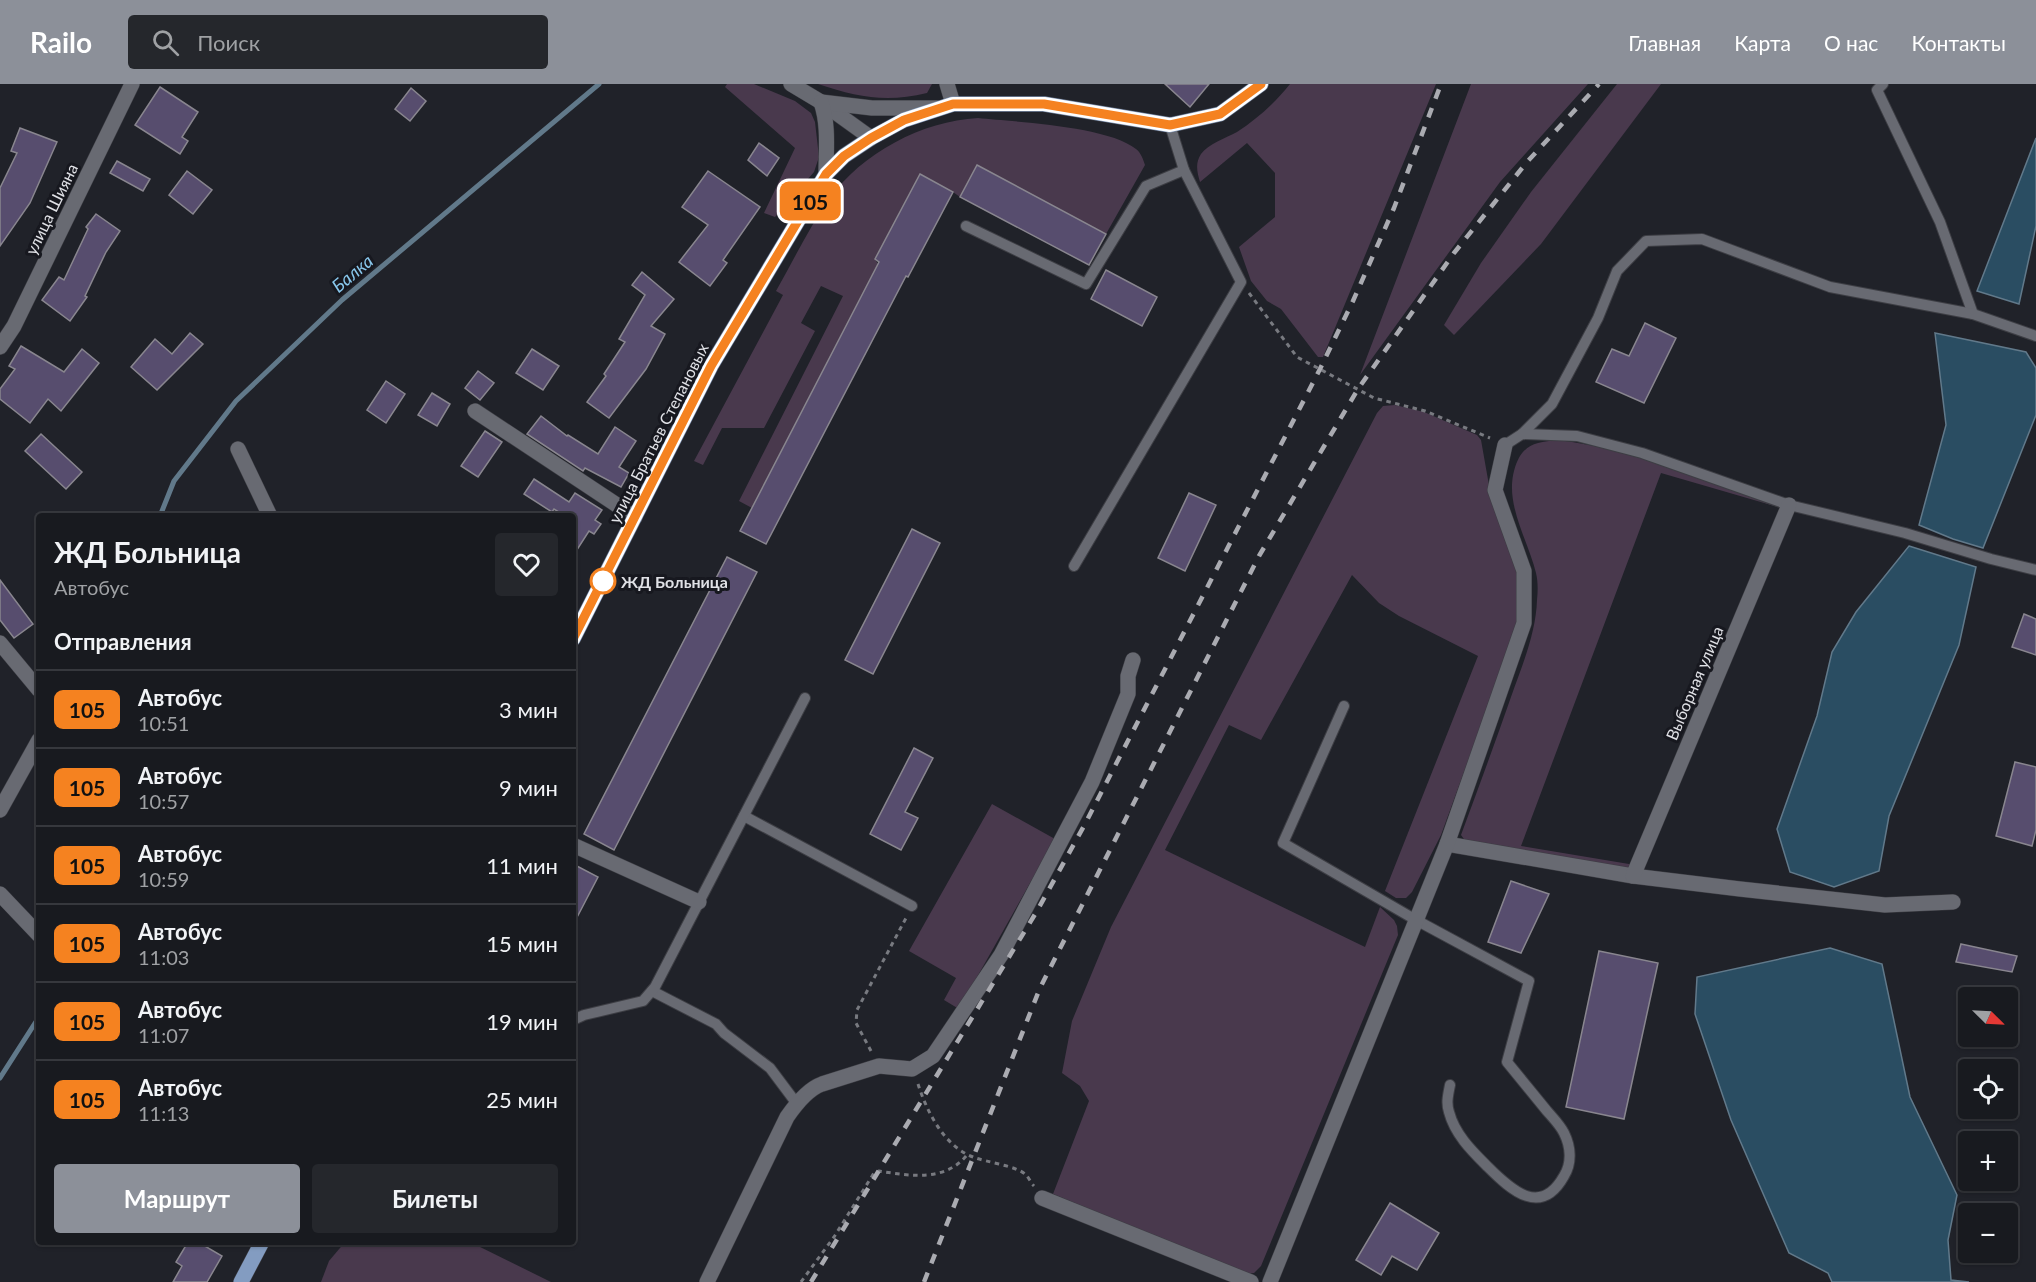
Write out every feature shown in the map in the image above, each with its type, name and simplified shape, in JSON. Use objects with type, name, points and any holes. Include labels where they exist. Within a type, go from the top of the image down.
[{"type":"main road","points":[[1170,125],[1220,114],[1261,84]]},
{"type":"main road","name":"улица Братьев Степановых","points":[[576,633],[711,366],[826,174],[844,156],[904,120],[948,106],[1044,104],[1170,125]]},
{"type":"main road","points":[[242,1282],[260,1245]]},
{"type":"street","name":"улица Шияна","points":[[0,347],[14,326],[132,84]]},
{"type":"street","points":[[791,84],[821,102],[871,138]]},
{"type":"street","points":[[821,102],[885,109],[948,106],[947,84]]},
{"type":"street","points":[[821,102],[826,129],[826,174]]},
{"type":"street","points":[[475,411],[635,517]]},
{"type":"street","points":[[1270,1282],[1447,844],[1524,623],[1524,571],[1495,490],[1505,445]]},
{"type":"street","points":[[238,449],[269,513]]},
{"type":"street","name":"Выборная улица","points":[[1633,876],[1789,505]]},
{"type":"street","points":[[0,643],[36,686]]},
{"type":"street","points":[[707,1282],[787,1117],[797,1104],[818,1086],[879,1066],[912,1069],[933,1056],[1001,955],[1092,782],[1129,692],[1128,675],[1133,660]]},
{"type":"street","points":[[0,810],[36,745]]},
{"type":"street","points":[[1447,844],[1633,876],[1885,905],[1953,902]]},
{"type":"street","points":[[576,846],[699,902]]},
{"type":"street","points":[[0,894],[36,932]]},
{"type":"street","points":[[1042,1198],[1251,1282]]},
{"type":"lane","points":[[1883,84],[1877,90],[1940,222],[1973,314]]},
{"type":"lane","points":[[1074,566],[1241,282],[1184,170],[1170,125]]},
{"type":"lane","points":[[966,226],[1086,284],[1146,186],[1184,170]]},
{"type":"lane","points":[[1505,445],[1522,434],[1552,404],[1598,318],[1617,271],[1646,241],[1702,239],[1830,287],[1973,314],[2036,336]]},
{"type":"lane","points":[[1522,434],[1578,436],[1641,453],[1789,505],[1905,533],[2036,570]]},
{"type":"lane","points":[[576,1019],[643,1001],[652,991],[805,698]]},
{"type":"lane","points":[[1344,706],[1283,843],[1416,920],[1529,981],[1507,1062],[1564,1131],[1571,1157],[1567,1172],[1557,1189],[1547,1196],[1535,1197],[1523,1195],[1510,1188],[1467,1146],[1456,1129],[1449,1114],[1447,1101],[1449,1085]]},
{"type":"lane","points":[[744,816],[912,906]]},
{"type":"lane","points":[[652,991],[716,1024],[724,1034],[770,1068],[797,1104]]},
{"type":"path","points":[[1241,282],[1297,357],[1374,398],[1425,411],[1505,445]]},
{"type":"path","points":[[879,1066],[856,1023],[857,1010],[912,906]]},
{"type":"path","points":[[912,1069],[927,1109],[950,1142],[967,1155],[1026,1174],[1042,1198]]},
{"type":"path","points":[[801,1282],[834,1236],[874,1173],[879,1171],[932,1175],[954,1167],[967,1155]]},
{"type":"shaded area","points":[[727,84],[754,84],[795,101],[811,113],[815,122],[819,157],[814,172],[775,217],[764,213],[795,148],[725,87]]},
{"type":"shaded area","points":[[818,84],[932,84],[927,93],[885,98],[859,95]]},
{"type":"shaded area","points":[[1290,84],[1436,84],[1323,357],[1318,357],[1281,309],[1267,301],[1251,281],[1239,247],[1275,217],[1275,173],[1247,143],[1200,182],[1197,171],[1198,161],[1204,150],[1252,122]]},
{"type":"shaded area","points":[[1471,84],[1588,84],[1500,182],[1360,375]]},
{"type":"shaded area","points":[[1617,84],[1661,84],[1541,244],[1454,335],[1444,325],[1481,263],[1531,192]]},
{"type":"shaded area","points":[[978,118],[1061,126],[1105,135],[1123,141],[1136,149],[1141,154],[1145,165],[1106,234],[977,166],[960,197],[920,174],[875,259],[878,264],[752,508],[739,501],[843,296],[821,286],[801,323],[815,331],[764,428],[722,428],[703,465],[694,461],[783,295],[776,291],[822,210],[843,182],[858,167],[895,142],[936,125]]},
{"type":"shaded area","points":[[1395,405],[1424,412],[1477,435],[1481,440],[1490,491],[1519,565],[1516,630],[1441,835],[1412,892],[1406,898],[1396,898],[1385,891],[1478,656],[1399,616],[1379,603],[1352,575],[1261,740],[1229,725],[1165,850],[1365,947],[1380,907],[1397,926],[1398,935],[1261,1266],[1254,1273],[1244,1274],[1053,1194],[1089,1101],[1080,1086],[1062,1073],[1072,1021],[1111,927],[1377,413],[1383,406]]},
{"type":"shaded area","points":[[1558,440],[1586,444],[1642,458],[1778,507],[1661,473],[1521,846],[1635,865],[1626,869],[1466,842],[1461,835],[1524,661],[1536,612],[1537,576],[1515,510],[1512,484],[1514,471],[1520,455],[1530,446]]},
{"type":"shaded area","points":[[992,804],[1055,839],[959,1009],[944,1000],[956,978],[909,951]]},
{"type":"shaded area","points":[[342,1245],[476,1245],[551,1282],[321,1282],[329,1261]]},
{"type":"water","points":[[2036,138],[2036,226],[2019,304],[1977,291]]},
{"type":"water","points":[[1935,333],[2026,352],[2036,368],[2036,415],[1983,548],[1919,525],[1946,425]]},
{"type":"water","points":[[1909,546],[1976,567],[1959,645],[1889,816],[1879,871],[1834,887],[1790,872],[1777,829],[1817,716],[1832,652],[1856,612]]},
{"type":"water","points":[[1830,948],[1882,964],[1910,1097],[1957,1195],[1948,1240],[1951,1280],[1969,1282],[1832,1282],[1828,1273],[1789,1253],[1731,1120],[1695,1014],[1697,977]]},
{"type":"building","points":[[1165,84],[1209,84],[1190,107]]},
{"type":"building","points":[[160,87],[198,112],[182,137],[188,141],[180,154],[135,125]]},
{"type":"building","points":[[411,88],[426,101],[410,121],[395,109]]},
{"type":"building","points":[[20,128],[57,142],[30,203],[0,246],[0,188],[17,153],[11,151]]},
{"type":"building","points":[[759,143],[779,158],[767,176],[748,160]]},
{"type":"building","points":[[117,161],[150,179],[143,191],[110,173]]},
{"type":"building","points":[[977,165],[1106,234],[1089,265],[960,197]]},
{"type":"building","points":[[187,171],[212,190],[193,214],[169,195]]},
{"type":"building","points":[[708,171],[760,207],[723,260],[727,263],[710,286],[679,262],[708,225],[682,207]]},
{"type":"building","points":[[920,174],[953,192],[908,277],[906,276],[766,544],[740,531],[879,262],[875,259]]},
{"type":"building","points":[[96,214],[120,231],[106,252],[85,296],[87,297],[70,321],[42,300],[59,277],[64,280],[88,229],[86,227]]},
{"type":"building","points":[[1106,270],[1157,297],[1142,326],[1091,299]]},
{"type":"building","points":[[642,272],[674,299],[651,326],[665,334],[646,369],[609,418],[587,402],[606,376],[604,374],[625,342],[619,339],[645,295],[632,285]]},
{"type":"building","points":[[1645,323],[1676,338],[1644,403],[1596,382],[1612,349],[1629,356]]},
{"type":"building","points":[[190,333],[203,344],[157,390],[131,367],[155,339],[172,354]]},
{"type":"building","points":[[21,346],[64,372],[82,349],[99,363],[61,411],[48,399],[30,423],[0,399],[0,389],[15,369],[9,366]]},
{"type":"building","points":[[532,349],[559,366],[543,390],[516,373]]},
{"type":"building","points":[[478,371],[494,383],[480,400],[465,388]]},
{"type":"building","points":[[386,381],[405,394],[386,423],[367,410]]},
{"type":"building","points":[[432,393],[450,404],[437,426],[418,415]]},
{"type":"building","points":[[541,416],[567,436],[598,454],[615,427],[636,441],[619,467],[629,473],[621,487],[585,468],[583,471],[527,434]]},
{"type":"building","points":[[485,431],[502,442],[478,477],[461,466]]},
{"type":"building","points":[[41,434],[82,472],[66,489],[25,451]]},
{"type":"building","points":[[534,479],[569,502],[575,493],[602,510],[595,520],[601,524],[594,534],[589,531],[576,551],[576,513],[560,513],[554,509],[552,512],[524,494]]},
{"type":"building","points":[[1189,493],[1216,505],[1185,571],[1158,558]]},
{"type":"building","points":[[912,529],[940,543],[873,674],[845,660]]},
{"type":"building","points":[[727,557],[757,572],[614,850],[584,834]]},
{"type":"building","points":[[0,580],[33,624],[14,638],[0,620]]},
{"type":"building","points":[[2024,614],[2036,619],[2036,655],[2012,647]]},
{"type":"building","points":[[914,748],[933,758],[905,812],[918,818],[901,850],[870,834]]},
{"type":"building","points":[[2015,762],[2036,767],[2036,830],[2032,846],[1996,836]]},
{"type":"building","points":[[576,866],[598,877],[576,919]]},
{"type":"building","points":[[1511,881],[1549,894],[1521,953],[1488,942]]},
{"type":"building","points":[[1961,944],[2017,956],[2012,972],[1956,962]]},
{"type":"building","points":[[1599,951],[1658,963],[1624,1119],[1566,1107]]},
{"type":"building","points":[[1390,1203],[1439,1233],[1417,1270],[1392,1256],[1381,1275],[1356,1260]]},
{"type":"building","points":[[186,1245],[203,1245],[222,1256],[207,1282],[173,1282],[182,1266],[176,1262]]},
{"type":"waterway","name":"Балка","points":[[161,513],[174,481],[236,401],[342,300],[599,84]]},
{"type":"waterway","name":"Балка","points":[[0,1078],[36,1022]]},
{"type":"railway","points":[[811,1282],[1037,911],[1085,824],[1353,301],[1394,208],[1441,84]]},
{"type":"railway","points":[[924,1282],[1040,988],[1259,556],[1358,389],[1454,253],[1527,162],[1599,84]]},
{"type":"bus line","name":"105","points":[[576,633],[711,366],[826,174],[844,156],[904,120],[953,104],[1044,104],[1170,125],[1220,114],[1261,84]]},
{"type":"place","name":"ЖД Больница","points":[[603,581]]}]
